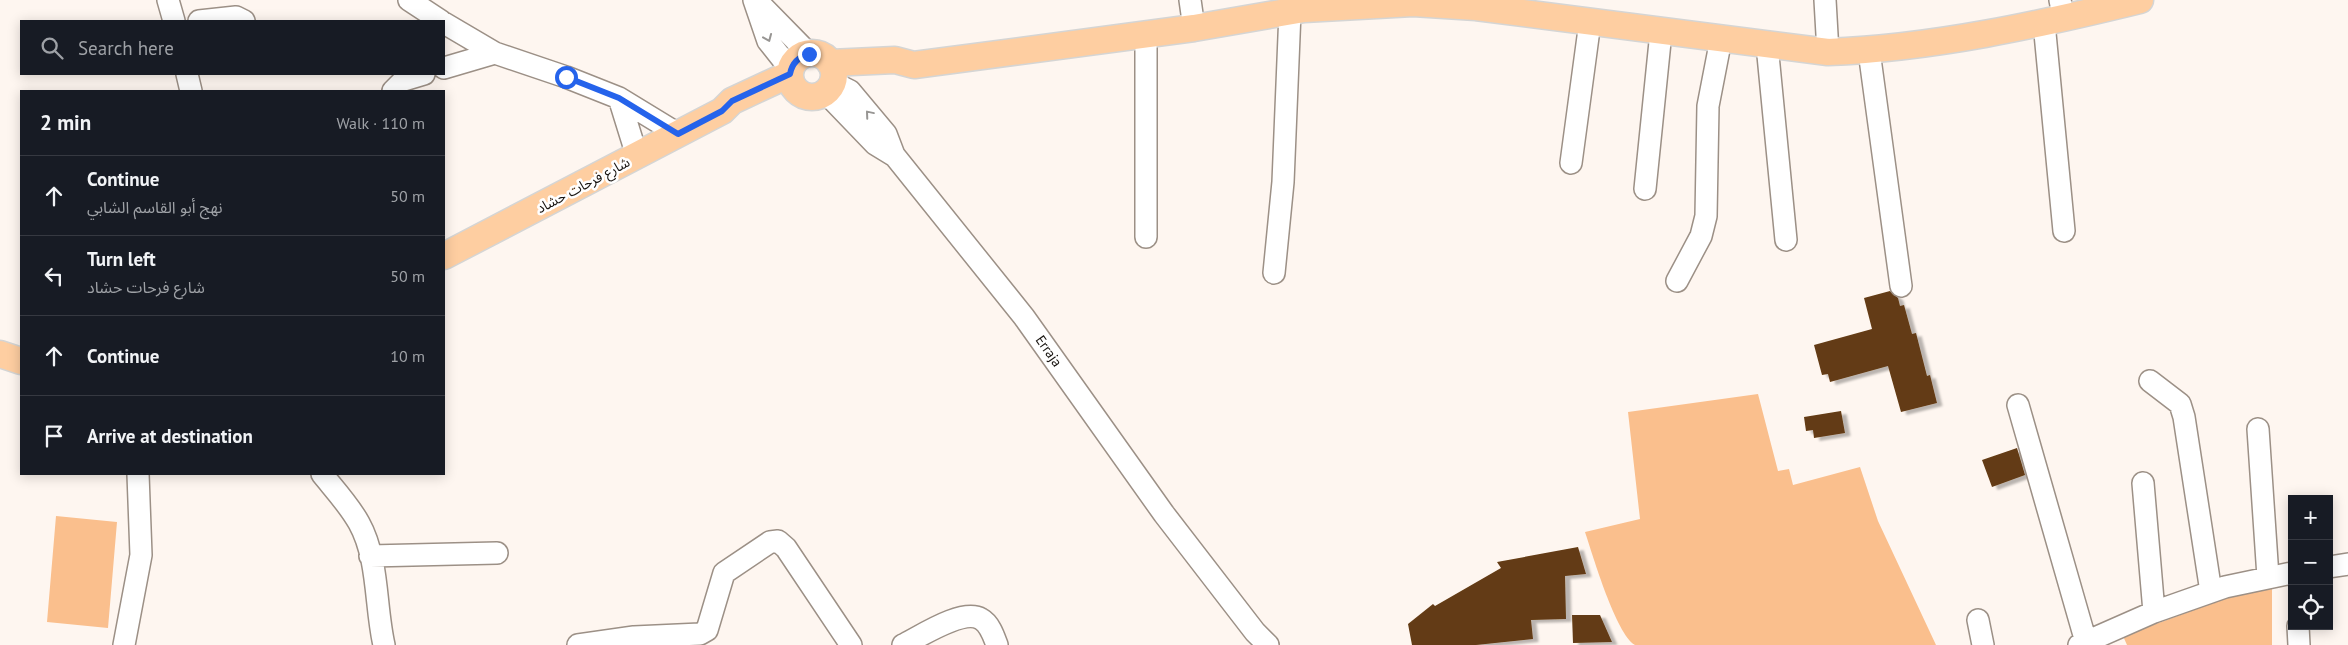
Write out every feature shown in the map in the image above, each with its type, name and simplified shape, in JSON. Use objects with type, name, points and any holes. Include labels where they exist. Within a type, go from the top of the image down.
[{"type":"main road","points":[[813,76],[858,79],[898,74],[914,64],[1194,28],[1299,7],[1413,1],[1476,7],[1828,52],[1869,51],[2056,14],[2140,0]]},
{"type":"main road","name":"شارع فرحات حشاد","points":[[445,255],[722,111],[732,101],[813,76]]},
{"type":"main road","points":[[0,354],[20,361]]},
{"type":"main road","points":[[0,368],[20,367]]},
{"type":"street","points":[[168,0],[174,20]]},
{"type":"street","points":[[409,0],[440,20]]},
{"type":"street","name":"Erraja","points":[[755,0],[768,41],[813,76],[875,144],[894,155],[1024,317],[1164,514],[1261,638]]},
{"type":"street","points":[[1190,0],[1194,28]]},
{"type":"street","points":[[1825,0],[1828,52]]},
{"type":"street","points":[[1274,273],[1299,7]]},
{"type":"street","points":[[2056,14],[2064,231]]},
{"type":"street","points":[[208,20],[236,17],[242,20]]},
{"type":"street","points":[[1572,163],[1590,22]]},
{"type":"street","points":[[445,23],[495,53],[566,77],[619,98],[678,134]]},
{"type":"street","points":[[1645,189],[1661,32]]},
{"type":"street","points":[[1146,35],[1146,237]]},
{"type":"street","points":[[1677,280],[1701,236],[1706,216],[1708,106],[1721,39]]},
{"type":"street","points":[[1767,45],[1786,240]]},
{"type":"street","points":[[1869,51],[1901,286]]},
{"type":"street","points":[[445,68],[495,53]]},
{"type":"street","points":[[187,75],[191,90]]},
{"type":"street","points":[[394,90],[404,80],[421,75]]},
{"type":"street","points":[[619,98],[636,156]]},
{"type":"street","points":[[2150,381],[2180,404],[2184,417],[2211,592]]},
{"type":"street","points":[[2018,405],[2082,644],[2154,612],[2211,592],[2288,574]]},
{"type":"street","points":[[2258,429],[2268,577]]},
{"type":"street","points":[[124,645],[141,555],[138,475]]},
{"type":"street","points":[[323,475],[347,504],[360,525],[370,556],[384,645]]},
{"type":"street","points":[[2143,482],[2154,612]]},
{"type":"street","points":[[578,645],[634,637],[700,634],[707,630],[724,573],[770,542],[778,541],[786,548],[851,645]]},
{"type":"street","points":[[370,556],[497,553]]},
{"type":"street","points":[[2333,566],[2348,564]]},
{"type":"street","points":[[903,645],[962,616],[973,616],[983,619],[991,630],[997,645]]},
{"type":"street","points":[[1978,620],[1983,645]]},
{"type":"street","points":[[2298,630],[2299,645]]},
{"type":"street","points":[[1261,638],[1279,645]]},
{"type":"shaded area","points":[[1758,394],[1778,471],[1789,469],[1793,485],[1860,467],[1878,521],[1936,645],[1635,645],[1628,638],[1613,611],[1585,532],[1640,519],[1628,412]]},
{"type":"shaded area","points":[[56,516],[117,522],[108,628],[47,622]]},
{"type":"shaded area","points":[[2272,589],[2272,645],[2127,645],[2123,636],[2243,592]]},
{"type":"building","points":[[1890,291],[1898,298],[1900,306],[1904,305],[1912,334],[1916,333],[1927,376],[1930,375],[1937,403],[1901,412],[1888,366],[1830,382],[1828,374],[1822,375],[1814,345],[1872,329],[1864,298]]},
{"type":"building","points":[[1841,411],[1845,433],[1814,438],[1813,430],[1806,431],[1804,417]]},
{"type":"building","points":[[2017,448],[2025,475],[1992,487],[1982,460]]},
{"type":"building","points":[[1578,547],[1586,574],[1565,576],[1566,619],[1531,620],[1533,639],[1476,645],[1412,645],[1408,624],[1433,604],[1435,606],[1501,568],[1497,562]]},
{"type":"building","points":[[1572,615],[1600,615],[1612,642],[1573,643]]},
{"type":"route","points":[[566,77],[619,98],[678,134],[722,111],[732,101],[790,74],[793,64],[797,59],[802,55],[809,54]]}]
